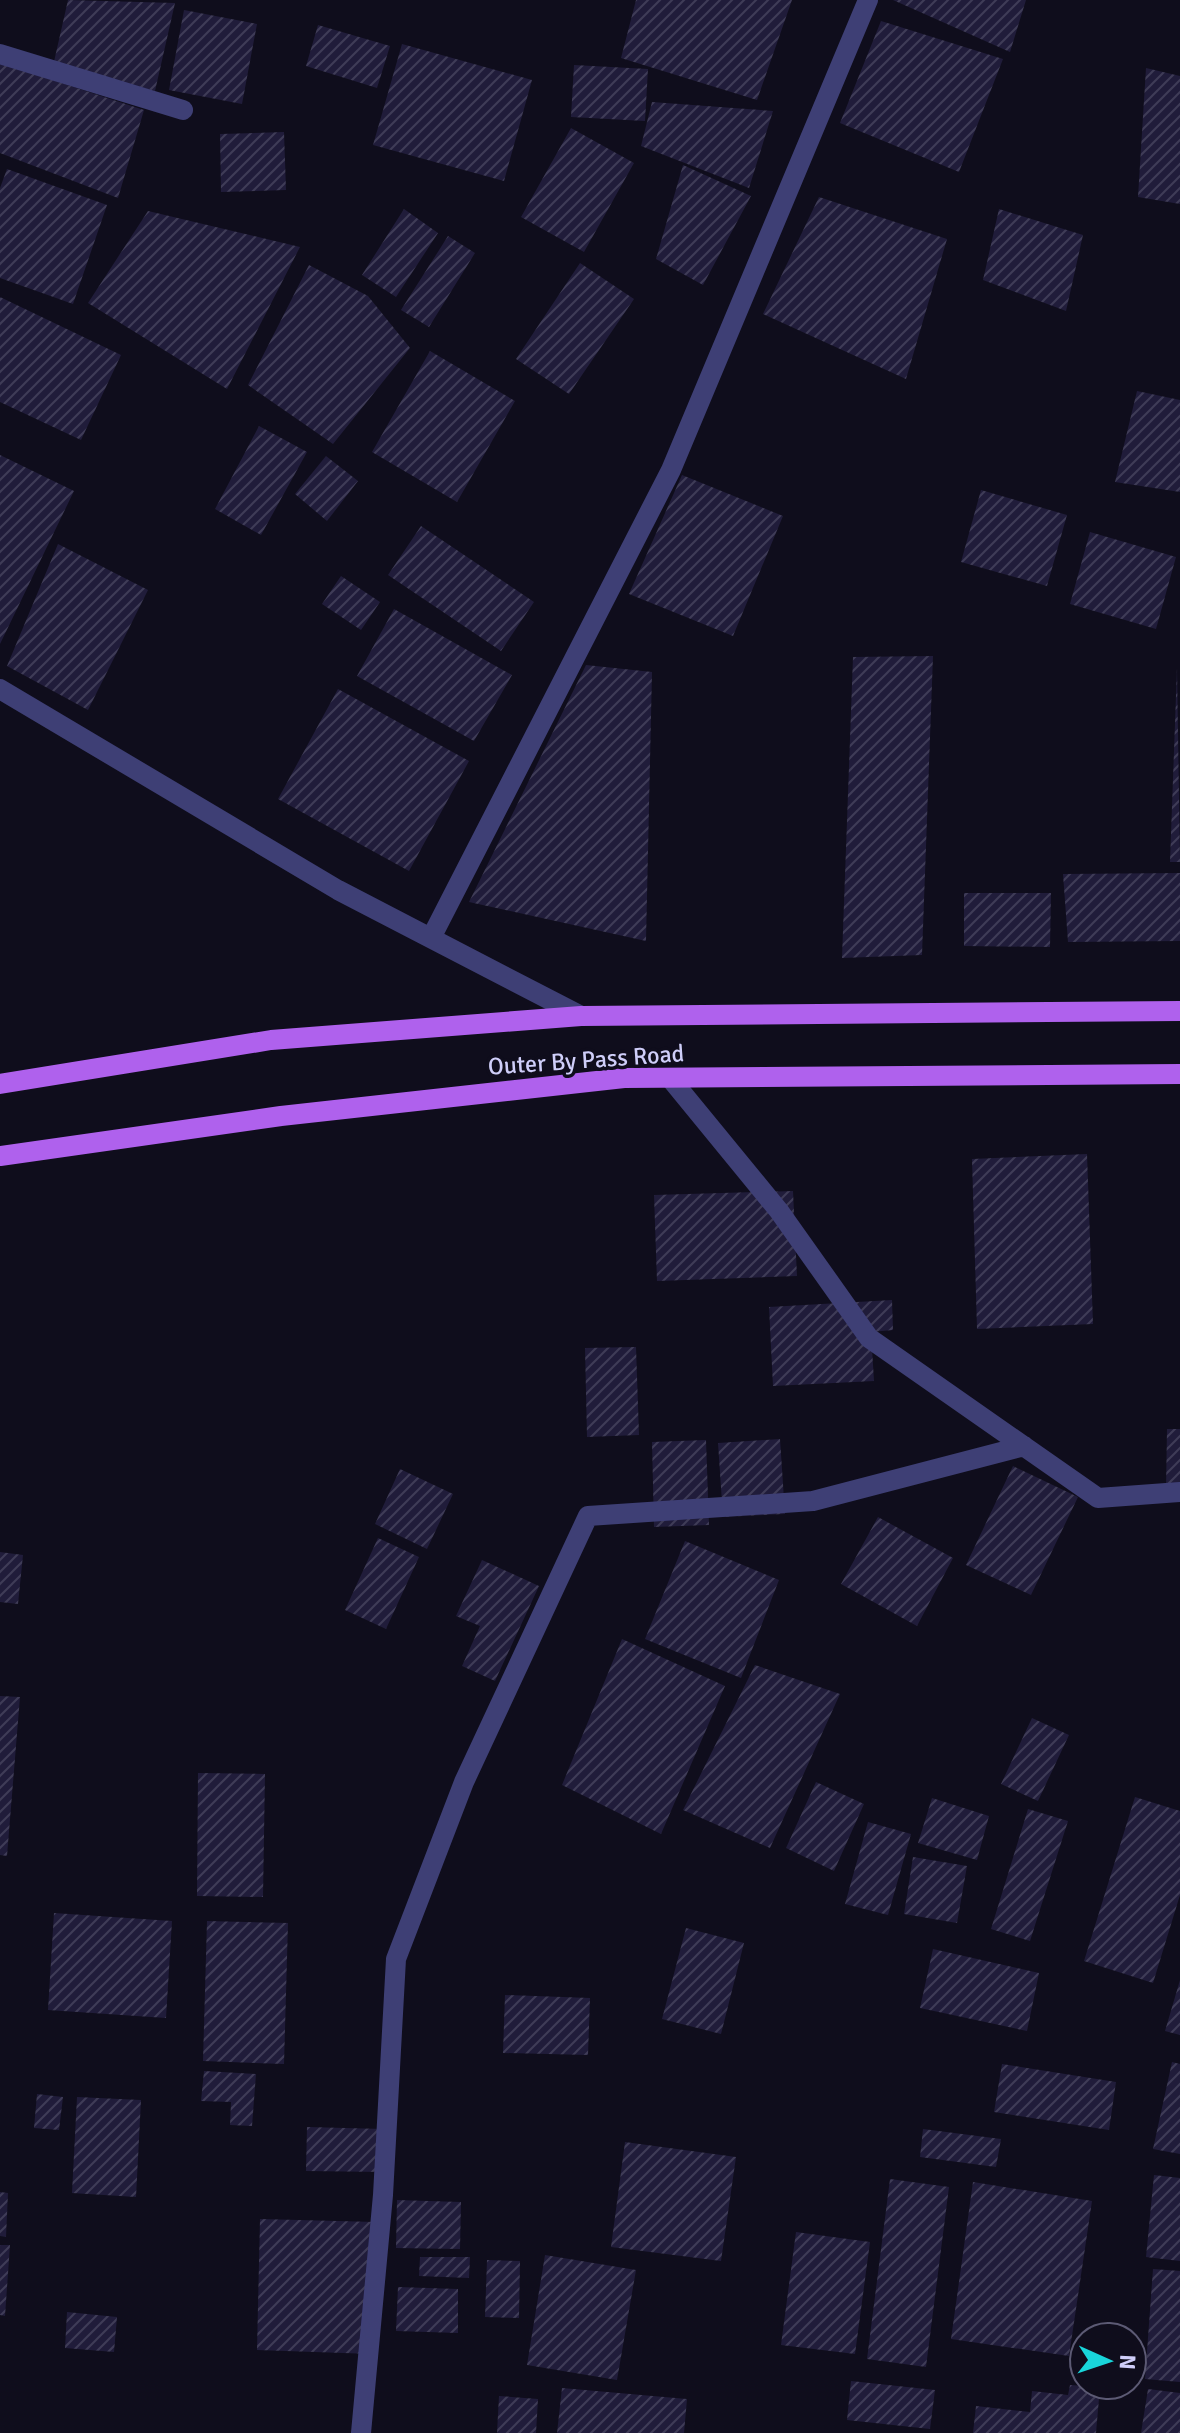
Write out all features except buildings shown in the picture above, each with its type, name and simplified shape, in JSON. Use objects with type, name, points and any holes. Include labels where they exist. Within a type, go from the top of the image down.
[{"type":"main road","name":"Outer By Pass Road","points":[[0,1084],[271,1040],[581,1016],[1180,1011]]},
{"type":"main road","name":"Outer By Pass Road","points":[[0,1156],[281,1116],[624,1078],[1180,1074]]},
{"type":"street","points":[[431,938],[671,470],[868,0]]},
{"type":"street","points":[[0,54],[183,110]]},
{"type":"street","points":[[2,693],[338,890],[581,1016]]},
{"type":"street","points":[[670,1078],[779,1211],[869,1338],[1098,1498],[1180,1492]]},
{"type":"street","points":[[361,2433],[383,2195],[396,1959],[464,1782],[588,1516],[813,1501],[1024,1446]]}]
